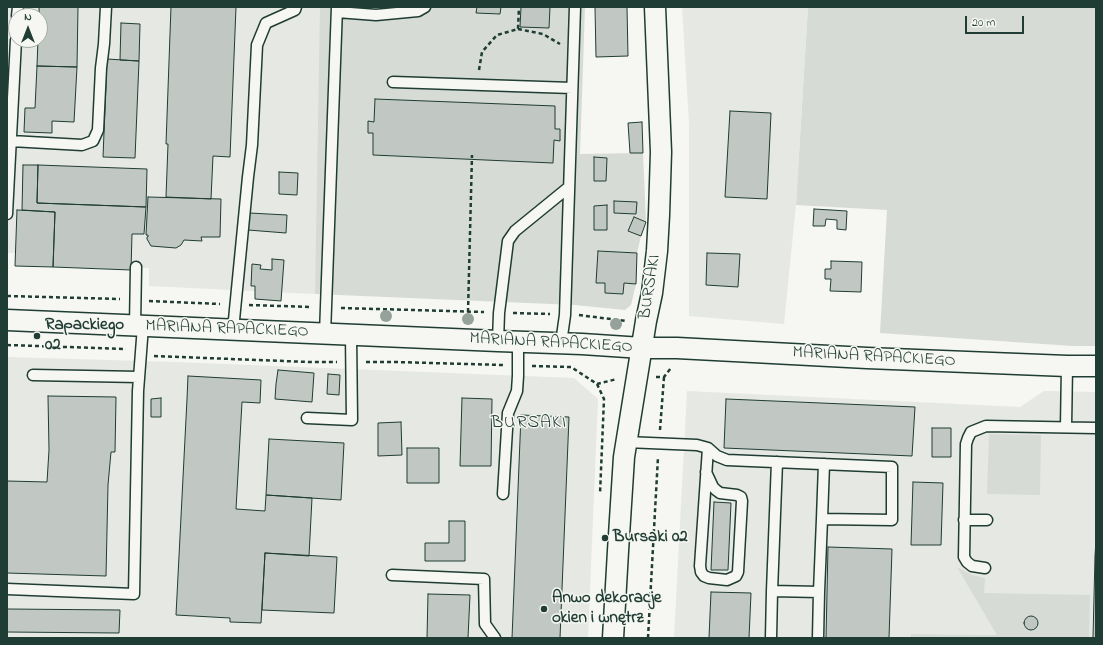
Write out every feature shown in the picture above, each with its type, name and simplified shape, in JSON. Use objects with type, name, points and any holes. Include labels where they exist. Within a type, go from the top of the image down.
[{"type":"street","name":"BURSAKI","points":[[613,638],[626,442],[652,293],[660,215],[661,152],[655,7]]},
{"type":"street","name":"MARIANA RAPACKIEGO","points":[[7,320],[561,343],[642,348],[677,348],[866,358],[1095,366]]},
{"type":"lane","points":[[11,141],[82,145],[93,141],[98,130],[106,7]]},
{"type":"lane","points":[[233,330],[252,145],[257,45],[266,23],[295,10],[296,7]]},
{"type":"lane","points":[[325,334],[337,9],[376,15],[418,11],[425,7]]},
{"type":"lane","points":[[561,343],[565,315],[575,7]]},
{"type":"lane","points":[[7,214],[16,48]]},
{"type":"lane","points":[[392,82],[572,88]]},
{"type":"lane","points":[[498,341],[499,313],[508,241],[515,231],[569,187]]},
{"type":"lane","points":[[7,589],[134,594],[139,377],[139,326],[136,300],[136,267]]},
{"type":"lane","points":[[307,418],[352,420],[351,335]]},
{"type":"lane","points":[[503,494],[508,413],[517,391],[518,342]]},
{"type":"lane","points":[[1066,427],[1067,366]]},
{"type":"lane","points":[[33,375],[139,377]]},
{"type":"lane","points":[[985,568],[972,566],[964,557],[966,444],[971,432],[986,426],[1096,428]]},
{"type":"lane","points":[[626,442],[697,445],[708,448],[717,456],[728,460],[892,466],[892,520],[822,519]]},
{"type":"lane","points":[[706,472],[716,490],[720,493],[737,495],[742,500],[738,572],[736,576],[727,580],[704,576],[701,572],[700,566],[706,472],[708,448]]},
{"type":"lane","points":[[771,638],[777,462]]},
{"type":"lane","points":[[818,638],[824,464]]},
{"type":"lane","points":[[964,520],[986,520]]},
{"type":"lane","points":[[392,575],[484,578],[485,624],[495,638]]},
{"type":"lane","points":[[772,591],[820,592]]},
{"type":"path","points":[[518,7],[518,29]]},
{"type":"path","points":[[477,85],[482,52],[497,35],[518,29],[543,34],[560,44],[574,56]]},
{"type":"path","points":[[468,312],[472,155]]},
{"type":"path","points":[[7,296],[565,315],[626,321]]},
{"type":"path","points":[[648,638],[658,444],[664,377]]},
{"type":"shaded area","points":[[7,7],[325,7],[315,294],[149,286],[149,268],[22,264],[22,253],[7,253]]},
{"type":"shaded area","points":[[320,7],[585,7],[580,154],[643,153],[646,222],[637,253],[636,284],[631,305],[625,310],[575,305],[315,294]]},
{"type":"shaded area","points":[[682,7],[808,7],[796,204],[784,324],[689,316],[689,123]]},
{"type":"shaded area","points":[[808,7],[1096,7],[1096,346],[1073,346],[880,333],[887,210],[796,205]]},
{"type":"shaded area","points":[[7,357],[175,362],[574,378],[598,399],[588,638],[7,638]]},
{"type":"shaded area","points":[[687,391],[1020,407],[1044,391],[1096,392],[1096,638],[999,638],[997,635],[912,634],[911,638],[674,638]]},
{"type":"shaded area","points":[[989,434],[1041,435],[1040,495],[987,494]]},
{"type":"shaded area","points":[[957,567],[972,575],[985,578],[984,593],[1090,595],[1089,638],[911,638],[911,634],[997,635]]},
{"type":"building","points":[[78,7],[77,67],[37,66],[38,48],[48,48],[48,8],[39,8]]},
{"type":"building","points":[[171,7],[236,7],[230,157],[213,156],[211,199],[166,197],[168,144],[166,144]]},
{"type":"building","points":[[477,7],[501,7],[500,14],[476,13]]},
{"type":"building","points":[[521,7],[550,7],[549,28],[520,27]]},
{"type":"building","points":[[595,7],[627,7],[628,56],[596,57]]},
{"type":"building","points":[[121,23],[140,24],[139,61],[120,60]]},
{"type":"building","points":[[107,59],[139,61],[135,158],[103,157]]},
{"type":"building","points":[[37,66],[77,67],[74,122],[52,121],[52,133],[24,132],[25,108],[35,108]]},
{"type":"building","points":[[375,99],[555,106],[555,129],[560,129],[560,141],[554,140],[553,163],[373,155],[373,133],[368,133],[368,121],[374,122]]},
{"type":"building","points":[[730,111],[771,113],[767,199],[725,197]]},
{"type":"building","points":[[642,122],[643,153],[630,153],[628,123]]},
{"type":"building","points":[[594,157],[607,158],[606,181],[594,181]]},
{"type":"building","points":[[23,165],[38,165],[37,203],[146,207],[144,234],[132,234],[131,270],[53,267],[55,212],[22,210]]},
{"type":"building","points":[[38,165],[147,169],[146,207],[37,203]]},
{"type":"building","points":[[279,172],[298,173],[297,195],[279,194]]},
{"type":"building","points":[[148,197],[221,199],[220,237],[201,237],[202,241],[184,240],[181,245],[176,248],[151,246],[147,239],[148,235],[146,235]]},
{"type":"building","points":[[614,201],[637,202],[636,214],[614,213]]},
{"type":"building","points":[[607,205],[607,230],[594,230],[594,206]]},
{"type":"building","points":[[814,209],[847,211],[846,230],[837,229],[837,220],[826,219],[825,226],[813,226]]},
{"type":"building","points":[[17,210],[55,212],[53,267],[15,266]]},
{"type":"building","points":[[249,213],[287,215],[286,233],[248,230]]},
{"type":"building","points":[[634,217],[646,222],[641,236],[628,231]]},
{"type":"building","points":[[598,251],[637,253],[636,284],[624,283],[623,294],[605,293],[605,283],[596,283]]},
{"type":"building","points":[[707,253],[740,254],[738,287],[706,285]]},
{"type":"building","points":[[272,259],[284,260],[281,301],[255,299],[255,286],[251,286],[252,264],[261,265],[260,269],[272,270]]},
{"type":"building","points":[[831,261],[862,262],[861,292],[830,291],[831,279],[825,279],[825,269],[831,269]]},
{"type":"building","points":[[278,370],[314,373],[312,402],[275,399]]},
{"type":"building","points":[[328,374],[340,375],[339,395],[327,394]]},
{"type":"building","points":[[188,376],[261,380],[260,403],[242,402],[236,509],[265,511],[266,495],[312,498],[309,556],[265,553],[261,623],[230,622],[230,618],[176,615]]},
{"type":"building","points":[[48,396],[116,397],[115,452],[111,452],[108,485],[106,576],[7,573],[7,481],[47,482],[49,450]]},
{"type":"building","points":[[161,398],[161,417],[151,417],[151,399]]},
{"type":"building","points":[[462,398],[492,399],[491,466],[460,466]]},
{"type":"building","points":[[726,399],[915,407],[912,456],[724,448]]},
{"type":"building","points":[[521,415],[569,417],[560,638],[512,638]]},
{"type":"building","points":[[401,422],[402,455],[378,456],[378,423]]},
{"type":"building","points":[[932,428],[951,428],[951,457],[932,457]]},
{"type":"building","points":[[269,439],[344,443],[341,500],[266,495]]},
{"type":"building","points":[[407,448],[439,448],[439,483],[407,483]]},
{"type":"building","points":[[913,482],[943,483],[941,545],[911,545]]},
{"type":"building","points":[[714,502],[731,503],[728,570],[711,570]]},
{"type":"building","points":[[449,521],[465,521],[465,561],[425,561],[425,543],[449,543]]},
{"type":"building","points":[[1096,539],[1096,638],[1093,638],[1095,556]]},
{"type":"building","points":[[828,547],[892,549],[889,638],[826,638]]},
{"type":"building","points":[[265,553],[337,557],[334,613],[262,610]]},
{"type":"building","points":[[711,592],[751,593],[749,638],[709,638]]},
{"type":"building","points":[[428,594],[470,595],[468,638],[427,638]]},
{"type":"building","points":[[7,609],[120,610],[119,633],[7,632]]},
{"type":"building","points":[[1031,616],[1036,618],[1038,623],[1036,628],[1031,630],[1026,628],[1024,623],[1026,618]]},
{"type":"place","name":"Rapackiego 02","points":[[37,336]]},
{"type":"place","name":"Bursaki 02","points":[[605,538]]},
{"type":"place","name":"Anwo dekoracje okien i wnętrz","points":[[544,609]]},
{"type":"district","name":"BURSAKI","points":[[529,424]]}]
